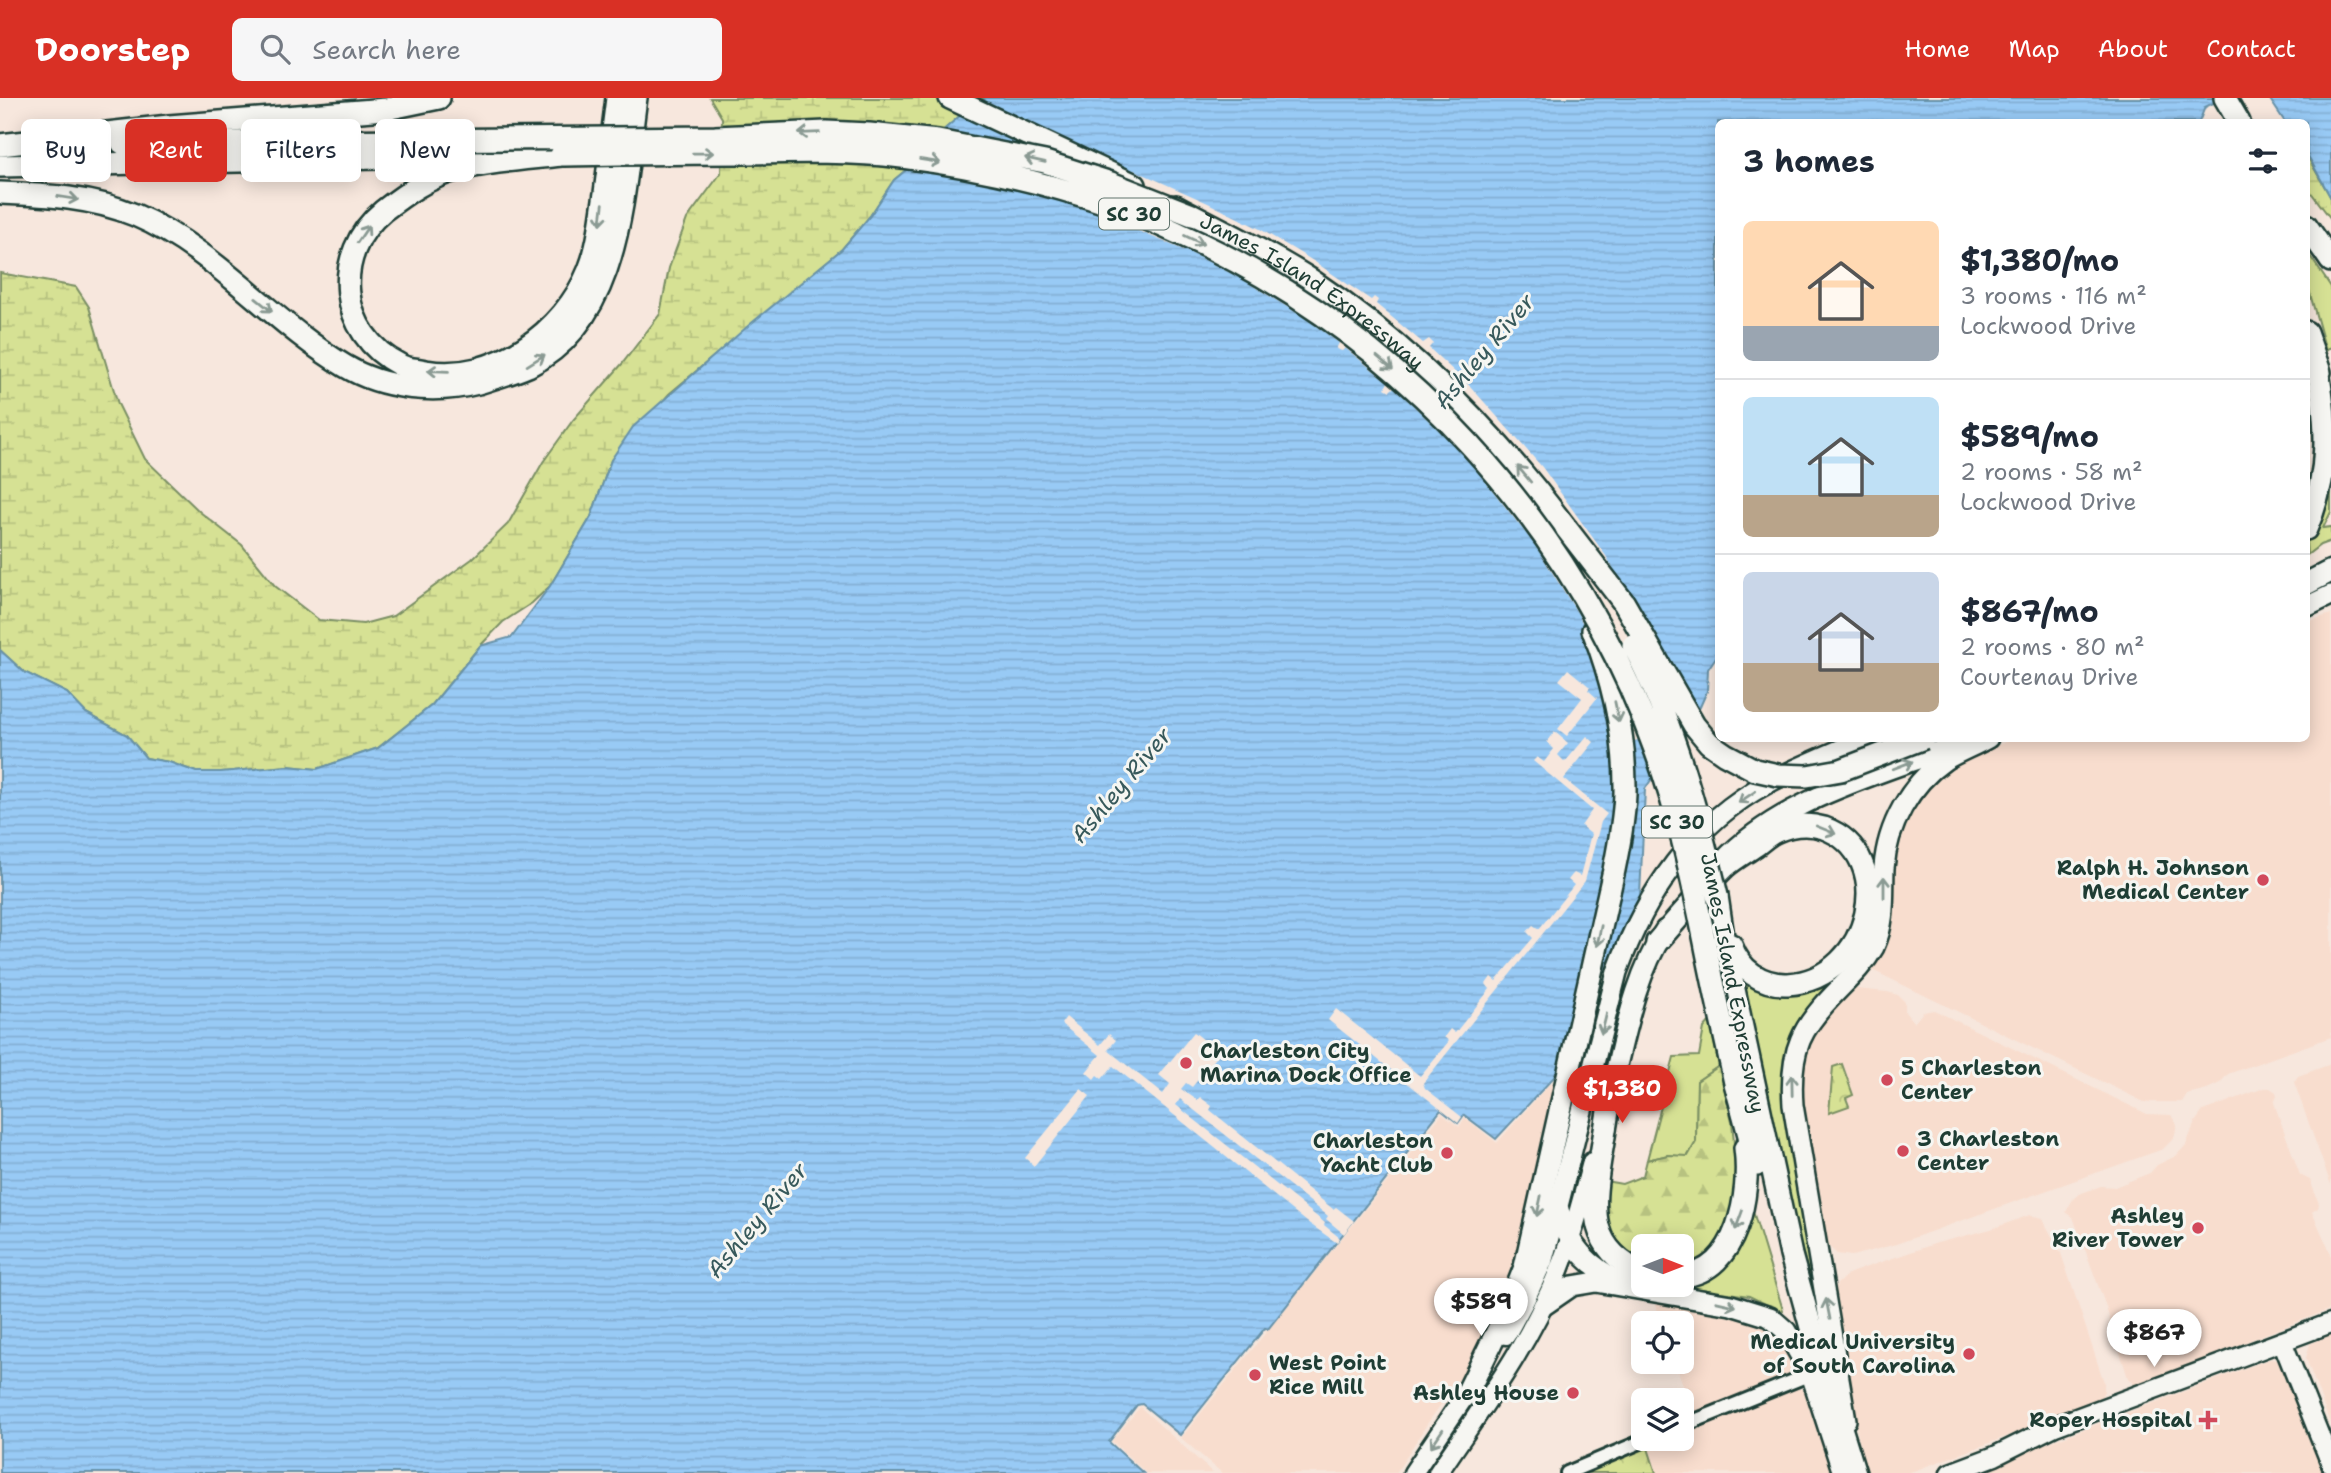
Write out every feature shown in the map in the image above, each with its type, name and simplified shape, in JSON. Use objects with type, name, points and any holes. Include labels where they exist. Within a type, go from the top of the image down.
[{"type":"highway","points":[[0,145],[156,127],[386,109],[439,98]]},
{"type":"highway","points":[[561,155],[456,170],[405,194],[365,228],[356,245],[347,281],[353,312],[364,333],[377,349],[401,366],[437,373],[471,370],[509,358],[537,340],[576,296],[589,272],[598,246],[617,98]]},
{"type":"highway","points":[[0,193],[85,200],[133,214],[165,229],[208,259],[314,345],[347,367],[385,382],[417,388],[460,387],[528,365],[556,347],[579,322],[606,271],[616,239],[636,98]]},
{"type":"highway","points":[[950,98],[1108,171],[1192,215]]},
{"type":"highway","points":[[2225,98],[2236,119]]},
{"type":"highway","name":"James Island Expressway","points":[[0,145],[715,137],[825,132],[938,141],[1045,162],[1111,183],[1192,215],[1311,280],[1364,319],[1449,391],[1538,490],[1566,528],[1621,623],[1660,702],[1690,788],[1717,896],[1744,1082],[1740,1105],[1811,1374]]},
{"type":"highway","name":"James Island Expressway","points":[[0,166],[807,152],[898,156],[1030,180],[1113,205],[1224,255],[1274,283],[1363,344],[1415,388],[1478,452],[1518,499],[1573,578],[1624,674],[1658,757],[1791,1255],[1855,1473]]},
{"type":"highway","points":[[2310,231],[2331,261]]},
{"type":"highway","points":[[2310,344],[2331,400]]},
{"type":"highway","points":[[2310,521],[2323,497],[2330,462],[2329,428],[2316,361]]},
{"type":"highway","name":"SC 30","points":[[1566,528],[1624,603],[1694,725],[1709,743],[1731,758],[1755,770],[1777,775],[1807,776],[1841,770],[1914,742]]},
{"type":"highway","points":[[2310,582],[2331,570]]},
{"type":"highway","points":[[1466,1395],[1510,1305],[1525,1267],[1564,1142],[1622,825],[1625,793],[1619,715],[1600,647],[1573,578]]},
{"type":"highway","points":[[1657,942],[1726,867],[1775,832],[1790,826],[1812,824],[1844,838],[1864,870],[1868,901],[1860,933],[1843,960],[1819,976],[1804,982],[1779,984],[1765,981],[1739,964],[1717,896]]},
{"type":"highway","points":[[1611,1090],[1599,1150],[1594,1212],[1606,1247],[1615,1258],[1631,1267]]},
{"type":"highway","name":"SC 30","points":[[1694,1273],[1715,1261],[1726,1250],[1741,1217],[1746,1174],[1740,1105]]},
{"type":"main road","points":[[2310,577],[2331,570]]},
{"type":"main road","points":[[2310,605],[2331,595]]},
{"type":"main road","points":[[2310,612],[2331,604]]},
{"type":"main road","name":"SC 30","points":[[1564,1142],[1617,972],[1641,915],[1665,873],[1722,814],[1767,783],[1858,742]]},
{"type":"main road","name":"SC 30","points":[[1611,1090],[1639,982],[1657,942],[1682,904],[1743,841],[1801,805],[1965,742]]},
{"type":"main road","points":[[1855,1473],[1793,1105],[1791,1079],[1795,1054],[1807,1024],[1863,965],[1873,948],[1883,915],[1888,842],[1910,795],[1945,761],[1981,742]]},
{"type":"main road","points":[[1413,1473],[1503,1339],[1543,1261],[1558,1206],[1564,1142]]},
{"type":"main road","points":[[1438,1473],[1522,1346],[1543,1306],[1570,1241],[1599,1150]]},
{"type":"main road","points":[[1558,1206],[1562,1225],[1570,1241],[1604,1274],[1625,1285]]},
{"type":"main road","points":[[1543,1306],[1572,1286],[1596,1282],[1731,1305],[1770,1317],[1786,1331],[1811,1374],[1843,1473]]},
{"type":"main road","points":[[1950,1473],[1995,1456],[2055,1426],[2331,1323]]},
{"type":"main road","points":[[2282,1341],[2331,1464]]},
{"type":"street","points":[[1694,1421],[1811,1374]]},
{"type":"street","points":[[1567,1473],[1631,1446]]},
{"type":"shaded area","points":[[2331,614],[2331,1037],[2228,1074],[2220,1083],[2187,1094],[2182,1102],[2144,1102],[1866,967],[1889,877],[1899,824],[1932,779],[1968,758],[2006,742],[2310,742],[2310,621]]},
{"type":"shaded area","points":[[1847,988],[1898,995],[1905,1002],[1905,1012],[1914,1023],[1923,1012],[1934,1010],[2147,1114],[2171,1115],[2177,1125],[2174,1138],[2163,1149],[1896,1244],[1852,1256],[1837,1254],[1824,1242],[1798,1106],[1801,1050]]},
{"type":"shaded area","points":[[2331,1064],[2331,1185],[2294,1082],[2298,1076]]},
{"type":"shaded area","points":[[1550,1083],[1559,1084],[1527,1244],[1479,1351],[1396,1473],[1222,1473],[1181,1438],[1442,1114],[1459,1127],[1465,1118],[1497,1143]]},
{"type":"shaded area","name":"Ashley River Tower","points":[[2264,1088],[2276,1092],[2274,1103],[2300,1175],[2310,1180],[2319,1204],[2312,1212],[2331,1254],[2331,1309],[2148,1384],[2134,1385],[2128,1378],[2105,1304],[2073,1217],[2066,1212],[2079,1194],[2101,1186],[2115,1187],[2150,1173],[2157,1165],[2176,1156],[2186,1145],[2195,1122],[2203,1111]]},
{"type":"shaded area","name":"Medical University of South Carolina","points":[[2030,1215],[2042,1218],[2061,1253],[2104,1382],[2100,1400],[1908,1473],[1865,1473],[1832,1296],[1837,1284],[1848,1274],[1864,1268]]},
{"type":"shaded area","points":[[1653,1297],[1761,1320],[1778,1335],[1795,1368],[1791,1374],[1694,1414],[1694,1388],[1684,1388],[1679,1374],[1694,1374],[1694,1311],[1658,1311]]},
{"type":"shaded area","points":[[2331,1335],[2331,1426],[2306,1358],[2310,1344]]},
{"type":"shaded area","name":"Roper Hospital","points":[[2270,1359],[2281,1360],[2287,1367],[2327,1473],[1968,1473]]},
{"type":"shaded area","points":[[1793,1388],[1801,1389],[1809,1393],[1836,1473],[1656,1473],[1649,1451],[1694,1451],[1694,1426]]},
{"type":"shaded area","points":[[1140,1407],[1213,1473],[1146,1473],[1112,1441]]},
{"type":"green space","points":[[710,98],[986,98],[963,113],[938,135],[917,161],[894,180],[870,216],[842,249],[669,394],[611,460],[591,517],[550,586],[532,603],[503,622],[432,705],[378,748],[317,769],[288,766],[196,772],[169,762],[146,758],[127,735],[86,713],[67,693],[24,672],[0,650],[0,273],[76,287],[89,307],[118,404],[145,459],[200,512],[242,545],[275,586],[319,620],[363,624],[393,616],[472,559],[508,524],[543,462],[573,420],[622,364],[660,314],[669,268],[687,219],[721,173],[722,118]]},
{"type":"green space","points":[[2310,161],[2331,198],[2331,219],[2310,191]]},
{"type":"green space","points":[[2310,256],[2331,287],[2331,347],[2326,351],[2310,294]]},
{"type":"green space","points":[[2331,492],[2331,512],[2323,528],[2331,527],[2331,541],[2310,553],[2310,535]]},
{"type":"green space","points":[[1742,979],[1823,983],[1827,989],[1790,1044],[1822,1332],[1783,1171]]},
{"type":"green space","points":[[1710,1021],[1719,1066],[1697,1081],[1696,1142],[1687,1157],[1668,1155],[1647,1160],[1674,1057],[1699,1056],[1704,1028]]},
{"type":"green space","points":[[1842,1064],[1853,1095],[1846,1098],[1849,1106],[1829,1113],[1833,1067]]},
{"type":"green space","points":[[1719,1066],[1732,1121],[1738,1188],[1736,1208],[1713,1252],[1700,1261],[1694,1263],[1694,1234],[1631,1234],[1631,1255],[1618,1245],[1604,1226],[1605,1181],[1622,1184],[1643,1176],[1647,1160],[1668,1155],[1688,1156],[1696,1142],[1697,1081]]},
{"type":"green space","points":[[1752,1208],[1783,1310],[1749,1296],[1694,1288],[1694,1271]]},
{"type":"green space","points":[[1633,1451],[1649,1451],[1656,1473],[1580,1473]]},
{"type":"water","name":"Ashley River","points":[[986,98],[2224,98],[2205,107],[2200,119],[1715,119],[1715,658],[1708,669],[1707,691],[1700,707],[1645,789],[1640,895],[1554,1077],[1496,1139],[1464,1115],[1458,1123],[1441,1110],[1268,1329],[1265,1328],[1180,1435],[1142,1404],[1137,1405],[1109,1442],[1143,1473],[0,1473],[0,650],[24,672],[67,693],[86,713],[127,735],[146,758],[169,762],[196,772],[288,766],[317,769],[378,748],[432,705],[480,646],[512,637],[550,586],[591,517],[611,460],[633,427],[748,326],[842,249],[870,216],[894,180],[917,161],[938,135],[963,113]]},
{"type":"water","points":[[2269,98],[2331,98],[2331,198],[2310,160],[2310,119],[2283,119]]},
{"type":"pier","points":[[1134,170],[1260,229],[1371,300],[1374,297],[1378,300],[1376,304],[1423,343],[1429,339],[1433,343],[1429,348],[1470,386],[1542,467],[1606,556],[1676,674],[1686,731],[1641,747],[1638,740],[1631,742],[1613,735],[1589,637],[1578,614],[1535,545],[1478,472],[1394,387],[1390,391],[1385,388],[1388,382],[1345,348],[1342,351],[1336,349],[1339,343],[1305,318],[1242,279],[1195,255],[1115,221]]},
{"type":"pier","points":[[1568,669],[1590,687],[1588,690],[1597,698],[1567,736],[1558,729],[1582,698],[1559,680]]},
{"type":"pier","points":[[1555,732],[1568,743],[1558,755],[1565,762],[1587,736],[1594,742],[1564,779],[1607,814],[1601,822],[1585,881],[1423,1083],[1425,1088],[1462,1117],[1458,1123],[1328,1020],[1336,1009],[1420,1076],[1449,1041],[1444,1037],[1450,1029],[1455,1033],[1490,989],[1486,984],[1491,977],[1496,981],[1533,938],[1527,932],[1533,925],[1539,929],[1574,885],[1568,880],[1574,873],[1580,876],[1591,834],[1581,826],[1592,810],[1533,761],[1537,757],[1544,762],[1554,749],[1547,742]]},
{"type":"pier","points":[[1066,1017],[1100,1045],[1109,1034],[1116,1040],[1108,1050],[1163,1094],[1170,1084],[1159,1075],[1194,1032],[1220,1053],[1192,1087],[1186,1083],[1181,1089],[1197,1100],[1200,1097],[1212,1106],[1210,1110],[1333,1209],[1336,1207],[1354,1221],[1344,1234],[1326,1219],[1328,1216],[1180,1099],[1176,1105],[1325,1223],[1324,1225],[1340,1238],[1337,1243],[1307,1222],[1113,1066],[1102,1079],[1097,1075],[1094,1079],[1086,1072],[1100,1055],[1061,1024]]},
{"type":"pier","points":[[1081,1089],[1090,1096],[1034,1166],[1025,1158]]},
{"type":"place","name":"Ralph H. Johnson Medical Center","points":[[2263,880]]},
{"type":"place","name":"Charleston City Marina Dock Office","points":[[1186,1063]]},
{"type":"place","name":"5 Charleston Center","points":[[1887,1080]]},
{"type":"place","name":"3 Charleston Center","points":[[1903,1151]]},
{"type":"place","name":"Charleston Yacht Club","points":[[1447,1153]]},
{"type":"place","name":"Ashley River Tower","points":[[2198,1228]]},
{"type":"place","name":"Medical University of South Carolina","points":[[1969,1354]]},
{"type":"place","name":"West Point Rice Mill","points":[[1255,1375]]},
{"type":"place","name":"Ashley House","points":[[1573,1393]]},
{"type":"place","name":"Roper Hospital","points":[[2208,1420]]}]
